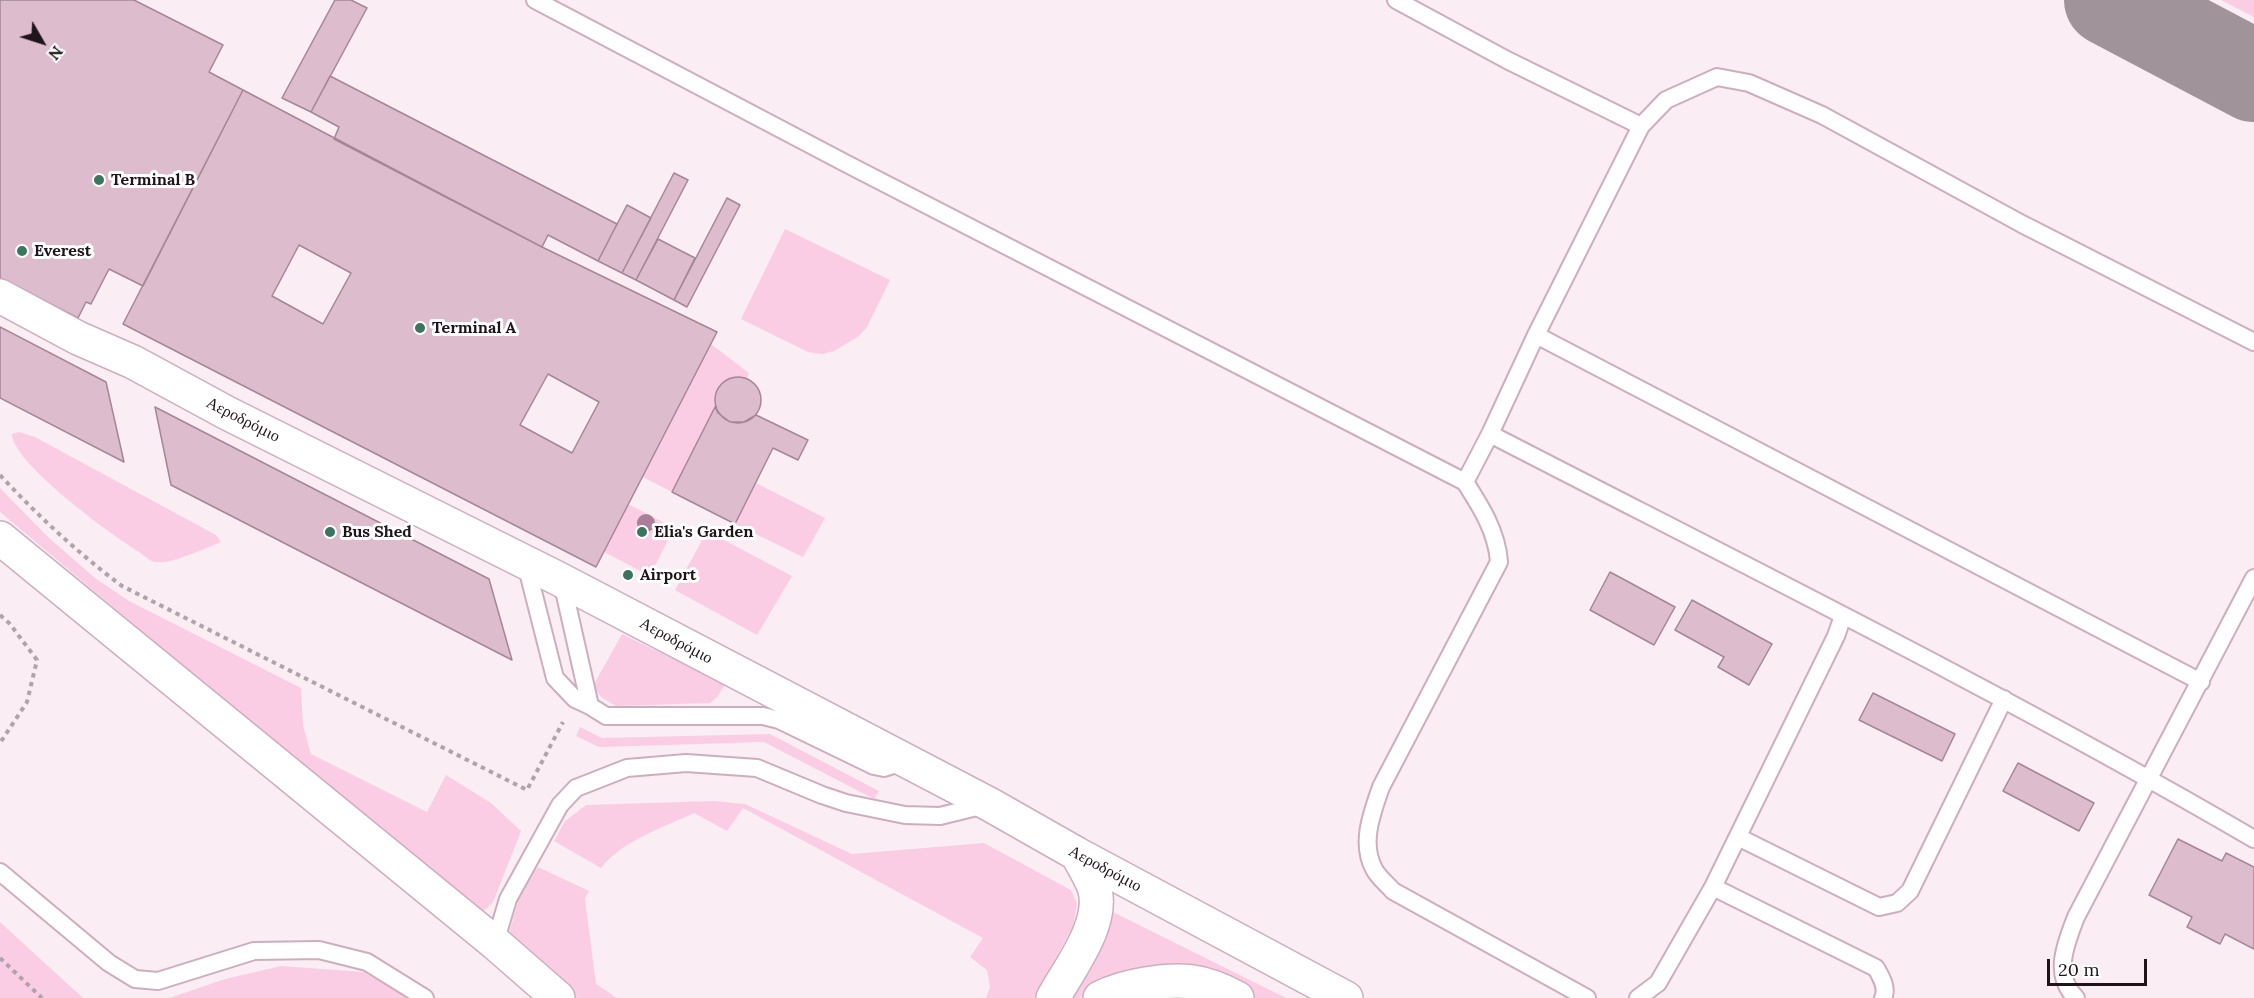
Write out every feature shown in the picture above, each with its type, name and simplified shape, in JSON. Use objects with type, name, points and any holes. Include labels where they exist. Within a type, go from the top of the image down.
[{"type":"main road","name":"Αεροδρόμιο","points":[[0,296],[78,338],[133,362],[227,413],[557,578],[989,804],[1077,854],[1346,998]]},
{"type":"main road","points":[[0,538],[495,943],[558,998]]},
{"type":"main road","points":[[1053,998],[1088,937],[1097,912],[1094,889],[1077,854]]},
{"type":"main road","points":[[1100,998],[1154,982],[1193,981],[1224,991],[1237,998]]},
{"type":"lane","points":[[535,0],[1465,482],[1484,513],[1498,543],[1499,562],[1381,787],[1370,821],[1367,848],[1374,870],[1393,891],[1587,998]]},
{"type":"lane","points":[[1396,0],[1507,60],[1641,126]]},
{"type":"lane","points":[[1465,482],[1641,126],[1666,100],[1717,77],[1749,82],[1822,115],[2022,224],[2254,342]]},
{"type":"lane","points":[[1536,335],[2201,681]]},
{"type":"lane","points":[[1490,434],[2004,699],[2254,839]]},
{"type":"lane","points":[[525,562],[555,678],[575,699],[606,716],[763,716],[779,720],[874,766],[884,768],[907,761]]},
{"type":"lane","points":[[557,578],[565,595],[590,706]]},
{"type":"lane","points":[[2076,998],[2071,993],[2063,975],[2064,949],[2076,917],[2254,578]]},
{"type":"lane","points":[[1641,997],[1658,983],[1713,887],[1836,636],[1843,616]]},
{"type":"lane","points":[[1738,837],[1879,907],[1897,903],[1910,891],[2004,699]]},
{"type":"lane","points":[[495,943],[508,899],[560,805],[576,788],[627,768],[686,763],[758,768],[838,800],[876,810],[904,814],[940,816],[989,804]]},
{"type":"lane","points":[[0,872],[109,963],[135,979],[158,981],[254,951],[319,950],[367,962],[425,998]]},
{"type":"lane","points":[[1713,887],[1876,968],[1883,979],[1885,994],[1883,998]]},
{"type":"path","points":[[0,475],[39,517],[122,586],[527,790]]},
{"type":"path","points":[[0,615],[10,624],[37,660],[27,702],[0,743]]},
{"type":"path","points":[[0,958],[42,998]]},
{"type":"shaded area","points":[[2221,0],[2254,0],[2254,17]]},
{"type":"shaded area","points":[[785,229],[890,280],[867,327],[859,336],[834,351],[822,354],[808,352],[741,319]]},
{"type":"shaded area","points":[[711,344],[749,373],[747,379],[733,378],[719,388],[716,393],[715,407],[672,492],[643,477]]},
{"type":"shaded area","points":[[19,432],[35,437],[216,535],[221,542],[170,561],[151,560],[108,531],[45,480],[16,447],[12,434]]},
{"type":"shaded area","points":[[756,483],[825,518],[803,557],[735,524]]},
{"type":"shaded area","points":[[0,488],[48,537],[95,578],[129,601],[301,688],[303,726],[311,754],[427,812],[446,775],[491,803],[521,831],[493,902],[480,915],[0,512]]},
{"type":"shaded area","name":"Elia's Garden","points":[[628,504],[674,528],[650,576],[604,552]]},
{"type":"shaded area","points":[[707,531],[792,576],[757,635],[675,590]]},
{"type":"shaded area","points":[[622,634],[725,684],[718,696],[710,703],[616,706],[601,697],[593,686]]},
{"type":"shaded area","points":[[580,727],[602,738],[770,734],[879,791],[874,799],[764,742],[599,747],[576,736]]},
{"type":"shaded area","points":[[714,801],[745,804],[852,854],[984,843],[1071,890],[1077,904],[1073,926],[1034,998],[986,998],[990,987],[987,970],[970,957],[983,938],[743,808],[727,831],[694,813],[631,843],[601,868],[554,841],[565,821],[586,805]]},
{"type":"shaded area","points":[[538,867],[589,891],[585,899],[596,984],[617,998],[577,998],[526,957],[508,938],[521,889]]},
{"type":"shaded area","points":[[1111,911],[1286,998],[1247,998],[1118,981],[1078,998],[1065,998]]},
{"type":"shaded area","points":[[0,922],[83,998],[0,998]]},
{"type":"shaded area","points":[[281,966],[363,972],[410,998],[169,998],[225,979]]},
{"type":"building","name":"Terminal B","points":[[0,0],[134,0],[223,45],[209,72],[243,90],[143,286],[109,269],[91,304],[86,302],[78,318],[0,278]]},
{"type":"building","points":[[335,0],[351,0],[367,8],[311,112],[282,98]]},
{"type":"building","points":[[330,76],[617,224],[598,261],[548,235],[542,247],[334,139],[339,127],[311,112]]},
{"type":"building","name":"Terminal A","points":[[243,90],[542,247],[717,332],[596,567],[123,324]],"holes":[[[299,245],[351,273],[323,324],[272,296]],[[548,374],[599,402],[572,453],[520,425]]]},
{"type":"building","points":[[674,173],[688,180],[636,280],[622,273]]},
{"type":"building","points":[[727,198],[740,205],[687,307],[674,300]]},
{"type":"building","points":[[627,205],[651,218],[622,273],[598,261]]},
{"type":"building","points":[[658,239],[695,258],[674,300],[636,280]]},
{"type":"building","points":[[0,327],[106,382],[124,462],[0,398]]},
{"type":"building","points":[[738,377],[754,384],[761,400],[754,416],[738,423],[722,416],[715,400],[722,384]]},
{"type":"building","name":"Bus Shed","points":[[155,407],[489,579],[512,660],[171,485]]},
{"type":"building","points":[[715,407],[718,413],[730,422],[744,422],[756,415],[808,440],[798,460],[773,448],[735,524],[672,492]]},
{"type":"building","points":[[1610,572],[1675,607],[1654,645],[1590,610]]},
{"type":"building","points":[[1692,600],[1772,644],[1749,685],[1718,667],[1724,657],[1675,630]]},
{"type":"building","points":[[1873,693],[1955,734],[1942,761],[1859,720]]},
{"type":"building","points":[[2018,763],[2094,803],[2079,831],[2003,791]]},
{"type":"building","points":[[2178,839],[2222,861],[2226,853],[2254,867],[2254,949],[2225,934],[2220,944],[2187,927],[2192,917],[2149,895]]},
{"type":"taxiway","points":[[2110,0],[2254,76]]},
{"type":"place","name":"Terminal B","points":[[99,180]]},
{"type":"place","name":"Everest","points":[[22,251]]},
{"type":"place","name":"Terminal A","points":[[420,328]]},
{"type":"place","name":"Bus Shed","points":[[330,532]]},
{"type":"place","name":"Elia's Garden","points":[[642,532]]},
{"type":"place","name":"Airport","points":[[628,575]]}]
